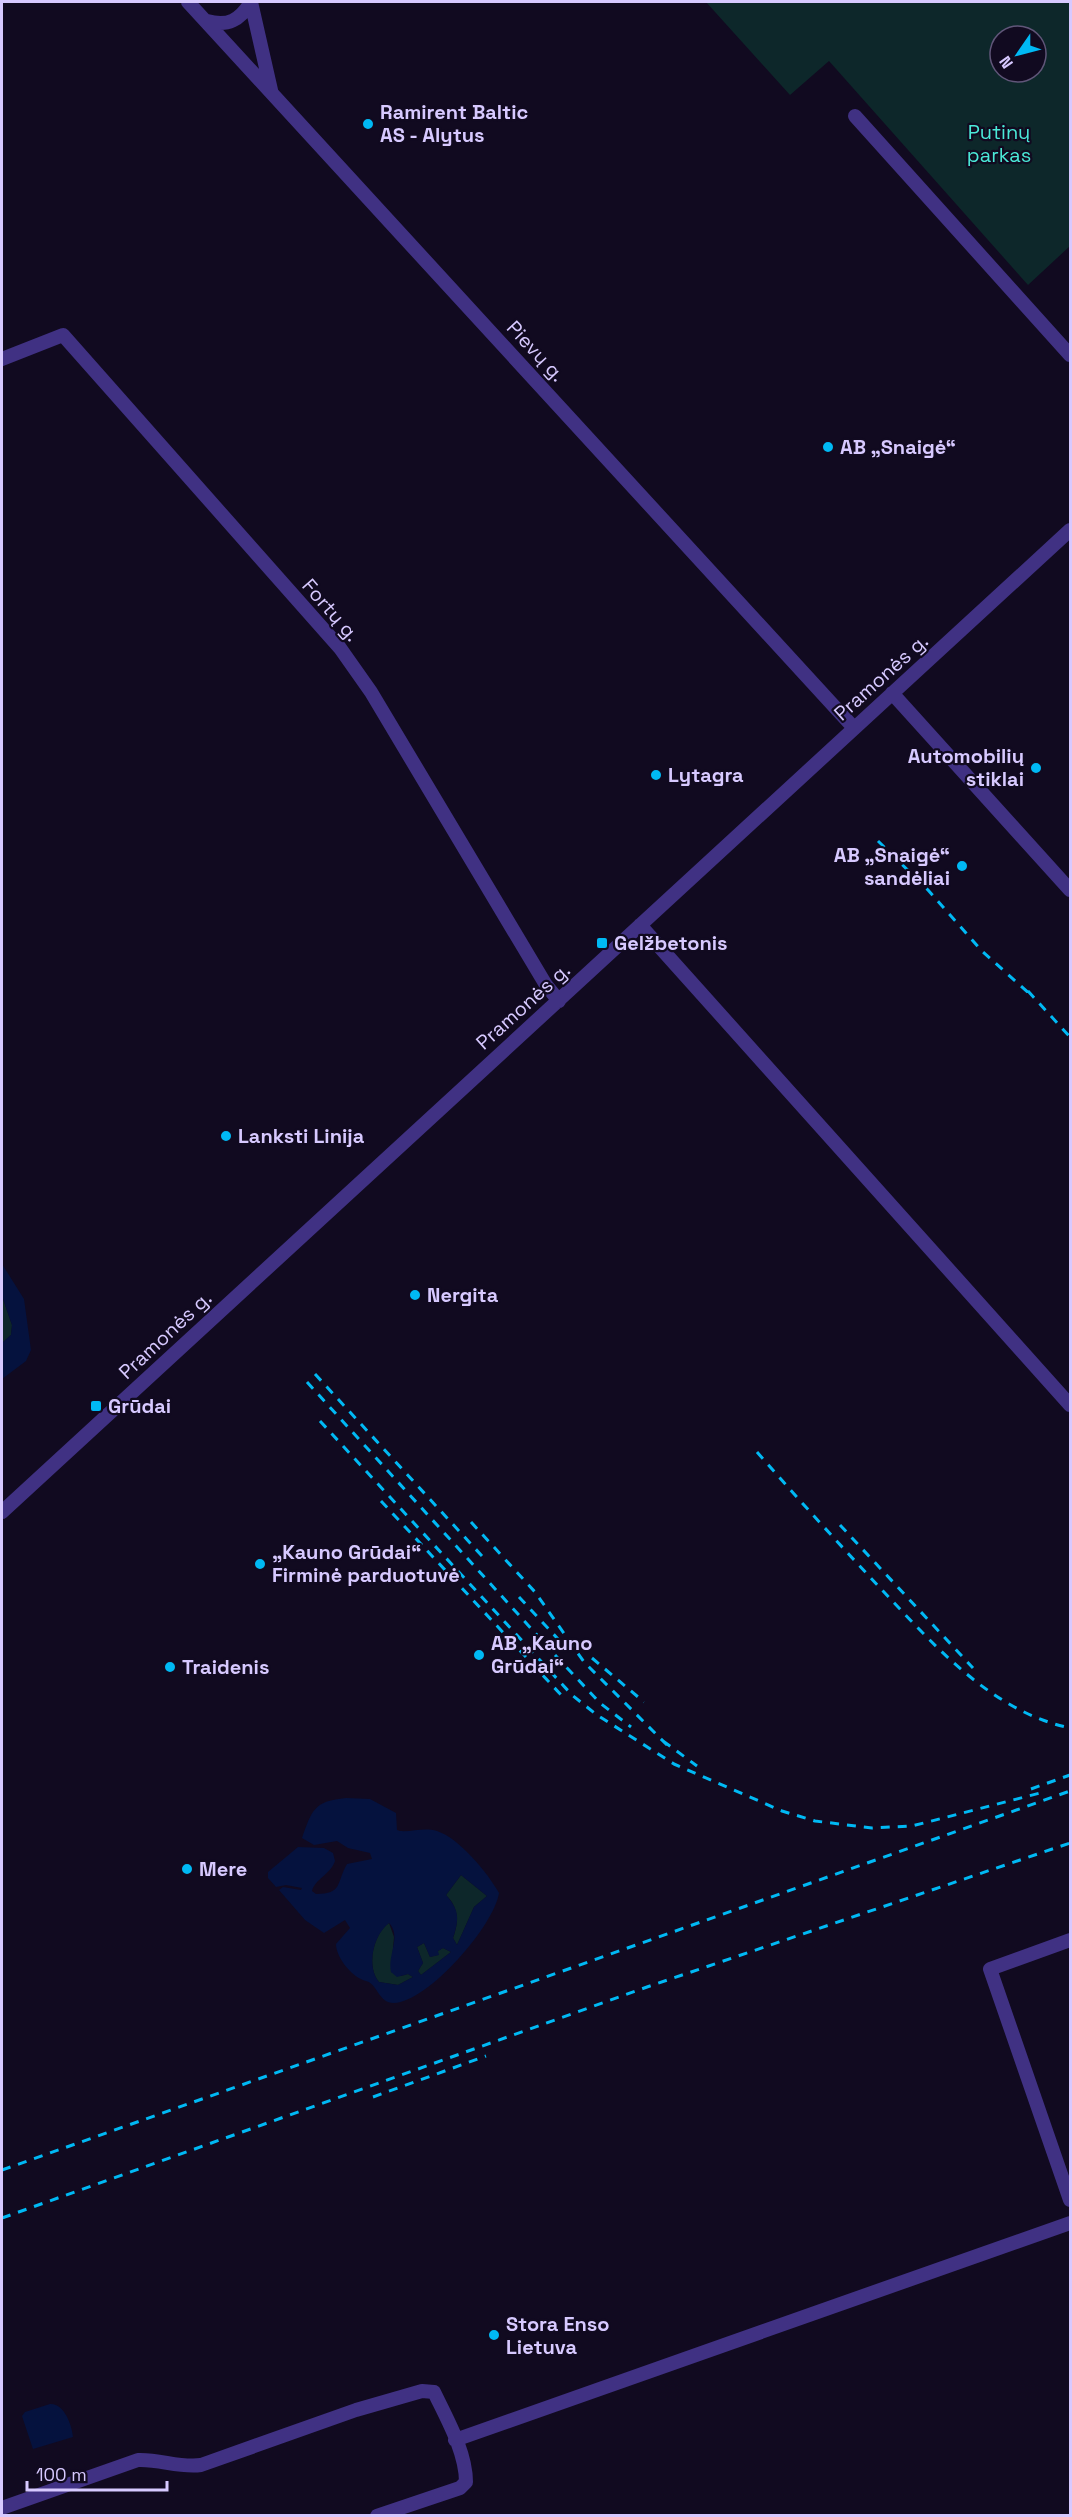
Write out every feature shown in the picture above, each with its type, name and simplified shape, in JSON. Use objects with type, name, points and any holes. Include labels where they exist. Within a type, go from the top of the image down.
[{"type":"street","name":"Pievų g.","points":[[188,2],[854,728]]},
{"type":"street","points":[[207,21],[222,24],[234,21],[243,14],[251,2]]},
{"type":"street","points":[[251,2],[272,92]]},
{"type":"street","points":[[855,116],[1071,355]]},
{"type":"street","name":"Fortų g.","points":[[2,359],[63,335],[340,648],[371,692],[546,985],[559,1001]]},
{"type":"street","name":"Pramonės g.","points":[[2,1512],[1071,530]]},
{"type":"street","points":[[892,693],[1071,890]]},
{"type":"street","points":[[640,925],[1071,1405]]},
{"type":"street","points":[[1071,1940],[990,1969],[1071,2200]]},
{"type":"street","points":[[455,2440],[1071,2223]]},
{"type":"street","points":[[2,2508],[138,2460],[185,2467],[201,2465],[356,2410],[423,2391],[434,2392],[466,2471],[465,2482],[460,2488],[377,2516]]},
{"type":"green space","name":"Putinų parkas","points":[[706,2],[1070,2],[1070,246],[1028,285],[829,61],[790,95]]},
{"type":"green space","points":[[2,1296],[12,1325],[11,1335],[2,1343]]},
{"type":"green space","points":[[461,1875],[487,1896],[474,1907],[457,1945],[453,1938],[457,1921],[456,1910],[446,1895]]},
{"type":"green space","points":[[389,1923],[394,1937],[391,1972],[401,1976],[408,1974],[413,1977],[398,1985],[379,1982],[373,1968],[375,1943],[383,1928]]},
{"type":"green space","points":[[424,1943],[430,1957],[438,1955],[438,1951],[443,1948],[451,1952],[421,1975],[418,1971],[423,1963],[417,1947]]},
{"type":"shaded area","points":[[2,1264],[24,1299],[31,1350],[26,1361],[2,1379],[2,1343],[11,1335],[12,1325],[2,1296]]},
{"type":"shaded area","points":[[335,1799],[370,1799],[396,1813],[397,1830],[432,1830],[446,1835],[472,1857],[499,1893],[485,1924],[473,1942],[441,1976],[408,1999],[394,2003],[385,2000],[370,1983],[356,1976],[346,1967],[336,1944],[350,1928],[345,1920],[324,1933],[305,1920],[279,1890],[283,1887],[301,1890],[302,1888],[286,1885],[276,1887],[268,1878],[268,1872],[298,1847],[324,1848],[333,1853],[335,1861],[333,1866],[316,1883],[312,1891],[316,1894],[335,1890],[347,1864],[372,1859],[370,1853],[348,1848],[337,1841],[314,1845],[302,1838],[316,1809]],"holes":[[[461,1875],[487,1896],[474,1907],[457,1945],[453,1938],[457,1915],[446,1895]],[[389,1923],[393,1928],[391,1972],[397,1977],[408,1974],[413,1977],[398,1985],[379,1982],[375,1976],[373,1951],[383,1928]],[[424,1943],[430,1957],[439,1955],[438,1951],[443,1948],[451,1952],[421,1975],[418,1971],[423,1963],[417,1947]]]},
{"type":"shaded area","points":[[50,2404],[63,2411],[69,2421],[73,2437],[33,2449],[22,2416],[25,2412]]},
{"type":"railway","points":[[878,841],[928,890],[982,951],[1032,996]]},
{"type":"railway","points":[[1028,991],[1070,1037]]},
{"type":"railway","points":[[315,1374],[482,1556]]},
{"type":"railway","points":[[307,1382],[537,1635]]},
{"type":"railway","points":[[320,1421],[572,1695],[597,1715],[674,1764],[782,1811],[815,1821],[872,1828],[912,1826],[1044,1792]]},
{"type":"railway","points":[[757,1452],[902,1611],[966,1674],[1015,1707],[1041,1719],[1070,1728]]},
{"type":"railway","points":[[381,1501],[563,1697]]},
{"type":"railway","points":[[471,1522],[535,1592],[584,1662],[667,1745]]},
{"type":"railway","points":[[840,1525],[973,1668]]},
{"type":"railway","points":[[519,1597],[558,1639]]},
{"type":"railway","points":[[555,1655],[600,1703],[631,1727]]},
{"type":"railway","points":[[592,1658],[644,1702]]},
{"type":"railway","points":[[663,1741],[697,1766]]},
{"type":"railway","points":[[1031,1789],[1070,1775]]},
{"type":"railway","points":[[2,2170],[1070,1791]]},
{"type":"railway","points":[[2,2218],[647,1987],[1070,1843]]},
{"type":"railway","points":[[373,2097],[486,2056]]},
{"type":"place","name":"Ramirent Baltic AS - Alytus","points":[[368,124]]},
{"type":"place","name":"AB „Snaigė“","points":[[828,447]]},
{"type":"place","name":"Automobilių stiklai","points":[[1036,768]]},
{"type":"place","name":"Lytagra","points":[[656,775]]},
{"type":"place","name":"AB „Snaigė“ sandėliai","points":[[962,866]]},
{"type":"place","name":"Gelžbetonis","points":[[602,943]]},
{"type":"place","name":"Lanksti Linija","points":[[226,1136]]},
{"type":"place","name":"Nergita","points":[[415,1295]]},
{"type":"place","name":"Grūdai","points":[[96,1406]]},
{"type":"place","name":"„Kauno Grūdai“ Firminė parduotuvė","points":[[260,1564]]},
{"type":"place","name":"AB „Kauno Grūdai“","points":[[479,1655]]},
{"type":"place","name":"Traidenis","points":[[170,1667]]},
{"type":"place","name":"Mere","points":[[187,1869]]},
{"type":"place","name":"Stora Enso Lietuva","points":[[494,2335]]}]
